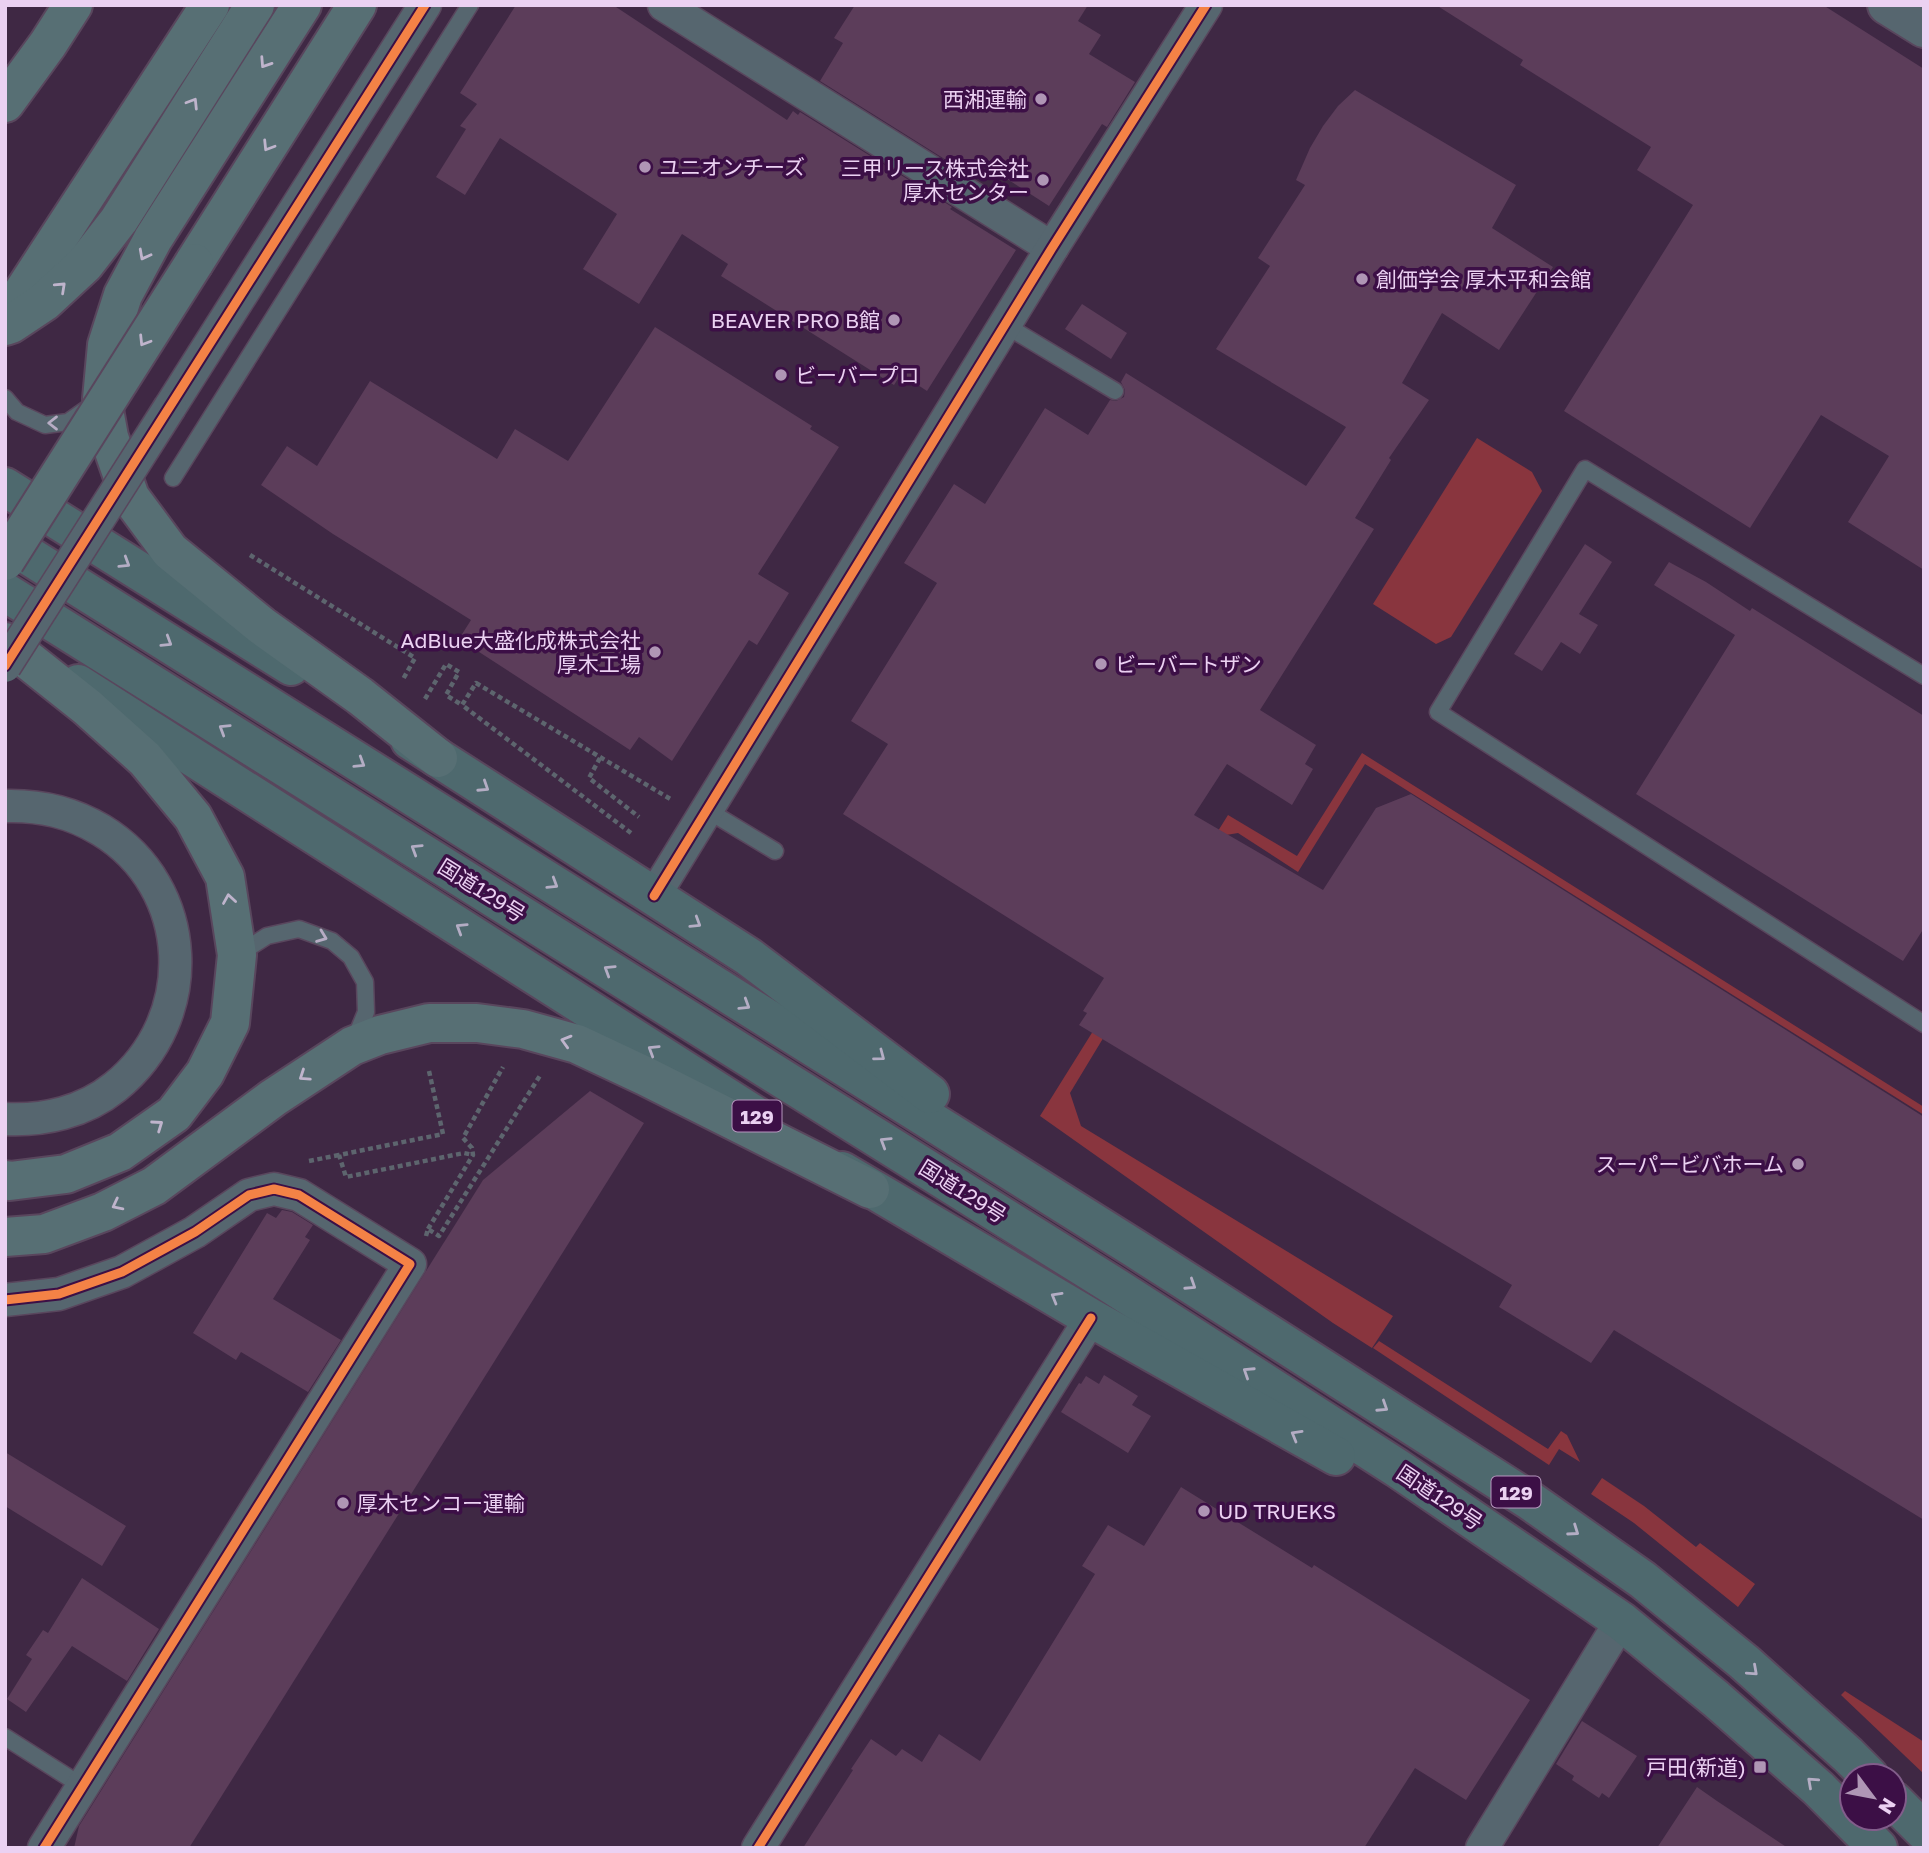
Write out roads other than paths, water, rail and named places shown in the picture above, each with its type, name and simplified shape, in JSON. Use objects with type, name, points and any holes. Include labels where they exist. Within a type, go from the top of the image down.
[{"type":"highway","points":[[5,72],[48,5]]},
{"type":"highway","points":[[5,103],[73,5]]},
{"type":"highway","points":[[7,326],[89,191],[210,5]]},
{"type":"highway","points":[[7,326],[44,302],[85,264],[111,231],[256,5]]},
{"type":"highway","points":[[302,5],[153,239],[123,295],[107,345],[102,399],[109,438],[130,496],[170,551],[262,626],[360,696],[438,758]]},
{"type":"highway","points":[[5,561],[357,5]]},
{"type":"highway","name":"129","points":[[5,487],[438,758],[749,957],[1134,1248]]},
{"type":"highway","name":"国道129号","points":[[5,541],[1134,1248],[1529,1500],[1643,1580],[1744,1662],[1855,1762]]},
{"type":"highway","name":"国道129号","points":[[5,592],[1109,1283],[1397,1468],[1621,1621],[1818,1787],[1878,1848]]},
{"type":"highway","points":[[5,640],[145,759],[193,817],[225,877],[237,955],[230,1023],[205,1073],[174,1114],[120,1152],[77,1170],[66,1174],[5,1180]]},
{"type":"highway","name":"129","points":[[5,640],[870,1189],[1308,1442],[1530,1558]]},
{"type":"highway","points":[[5,1237],[44,1234],[103,1212],[154,1186],[273,1098],[352,1046],[380,1035],[429,1023],[477,1023],[523,1029],[577,1044],[870,1189]]},
{"type":"highway","points":[[1908,1815],[1924,1831]]},
{"type":"street","points":[[5,666],[425,5]]},
{"type":"street","points":[[664,5],[1052,248]]},
{"type":"street","points":[[654,897],[694,808],[1005,325],[1206,5]]},
{"type":"street","points":[[5,806],[26,805],[66,813],[84,820],[117,840],[134,856],[153,881],[166,908],[175,944],[175,969],[173,994],[161,1029],[142,1059],[114,1087],[80,1107],[53,1116],[25,1120],[5,1119]]},
{"type":"street","points":[[5,1300],[59,1294],[122,1272],[195,1231],[249,1195],[274,1189],[299,1195],[410,1264],[44,1848]]},
{"type":"street","points":[[760,1847],[1091,1318]]},
{"type":"street","points":[[1482,1848],[1621,1621]]},
{"type":"lane","points":[[173,478],[470,5]]},
{"type":"lane","points":[[1005,325],[1115,391]]},
{"type":"lane","points":[[5,398],[17,412],[45,425],[68,422],[102,399]]},
{"type":"lane","points":[[1924,676],[1585,469],[1438,712],[1924,1024]]},
{"type":"lane","points":[[694,808],[775,852]]},
{"type":"lane","points":[[237,955],[267,936],[299,929],[332,941],[351,957],[365,982],[366,1012],[352,1046]]},
{"type":"lane","points":[[5,1737],[82,1786]]},
{"type":"place","name":"西湘運輸","points":[[1041,99]]},
{"type":"place","name":"ユニオンチーズ","points":[[645,167]]},
{"type":"place","name":"三甲リース株式会社 厚木センター","points":[[1043,180]]},
{"type":"place","name":"創価学会 厚木平和会館","points":[[1362,279]]},
{"type":"place","name":"BEAVER PRO B館","points":[[894,320]]},
{"type":"place","name":"ビーバープロ","points":[[781,375]]},
{"type":"place","name":"AdBlue大盛化成株式会社 厚木工場","points":[[655,652]]},
{"type":"place","name":"ビーバートザン","points":[[1101,664]]},
{"type":"place","name":"スーパービバホーム","points":[[1798,1164]]},
{"type":"place","name":"厚木センコー運輸","points":[[343,1503]]},
{"type":"place","name":"UD TRUEKS","points":[[1204,1511]]},
{"type":"place","name":"戸田(新道)","points":[[1760,1767]]}]
